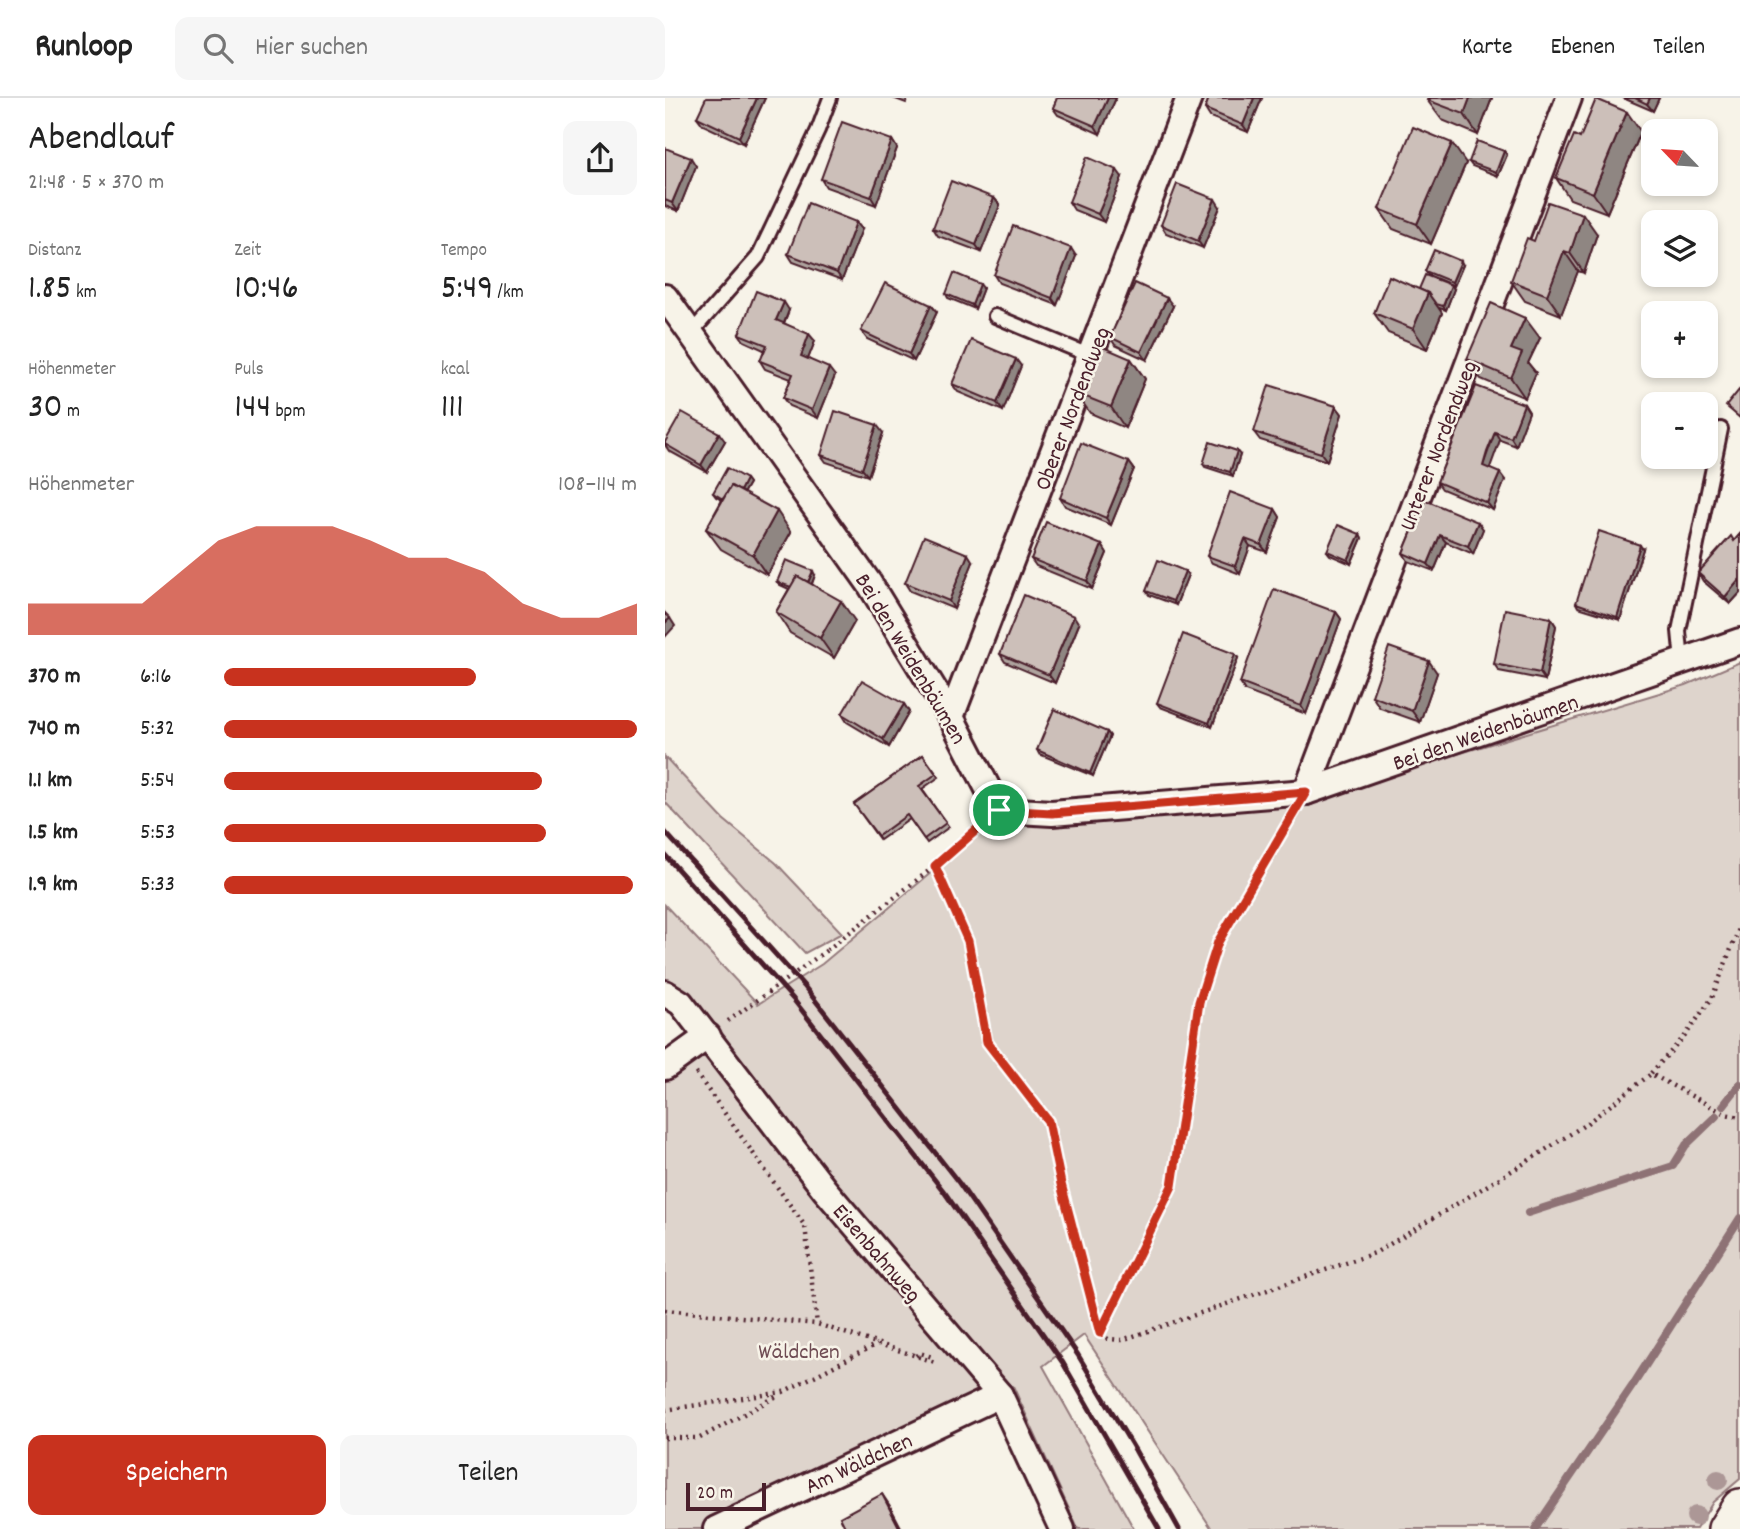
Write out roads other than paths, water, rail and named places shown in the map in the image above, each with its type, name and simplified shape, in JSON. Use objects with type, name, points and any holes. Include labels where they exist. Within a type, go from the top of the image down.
[{"type":"street","name":"Oberer Nordendweg","points":[[951,718],[1189,98]]},
{"type":"street","name":"Unterer Nordendweg","points":[[1306,792],[1569,98]]},
{"type":"street","name":"Bei den Weidenbäumen","points":[[665,297],[869,583],[951,718],[999,810],[1052,813],[1306,792],[1740,641]]},
{"type":"street","name":"Eisenbahnweg","points":[[665,993],[681,1003],[825,1190],[1000,1395],[1062,1529]]},
{"type":"street","points":[[673,1061],[708,1036]]},
{"type":"street","name":"Am Wäldchen","points":[[716,1529],[1000,1395]]},
{"type":"street","points":[[1726,1529],[1740,1507]]},
{"type":"lane","points":[[691,333],[758,257],[818,130],[830,98]]},
{"type":"lane","points":[[995,316],[1091,356]]},
{"type":"lane","points":[[1682,663],[1679,631],[1721,429]]},
{"type":"waterway","points":[[1723,1106],[1740,1084]]},
{"type":"waterway","points":[[1528,1213],[1673,1166],[1686,1145],[1716,1116]]},
{"type":"waterway","points":[[1535,1529],[1633,1385],[1740,1218]]},
{"type":"railway","points":[[665,832],[804,986],[959,1183],[1078,1355],[1179,1529]]},
{"type":"railway","points":[[665,855],[793,999],[945,1193],[1063,1363],[1159,1529]]},
{"type":"park label","name":"Wäldchen","points":[[799,1350]]}]
